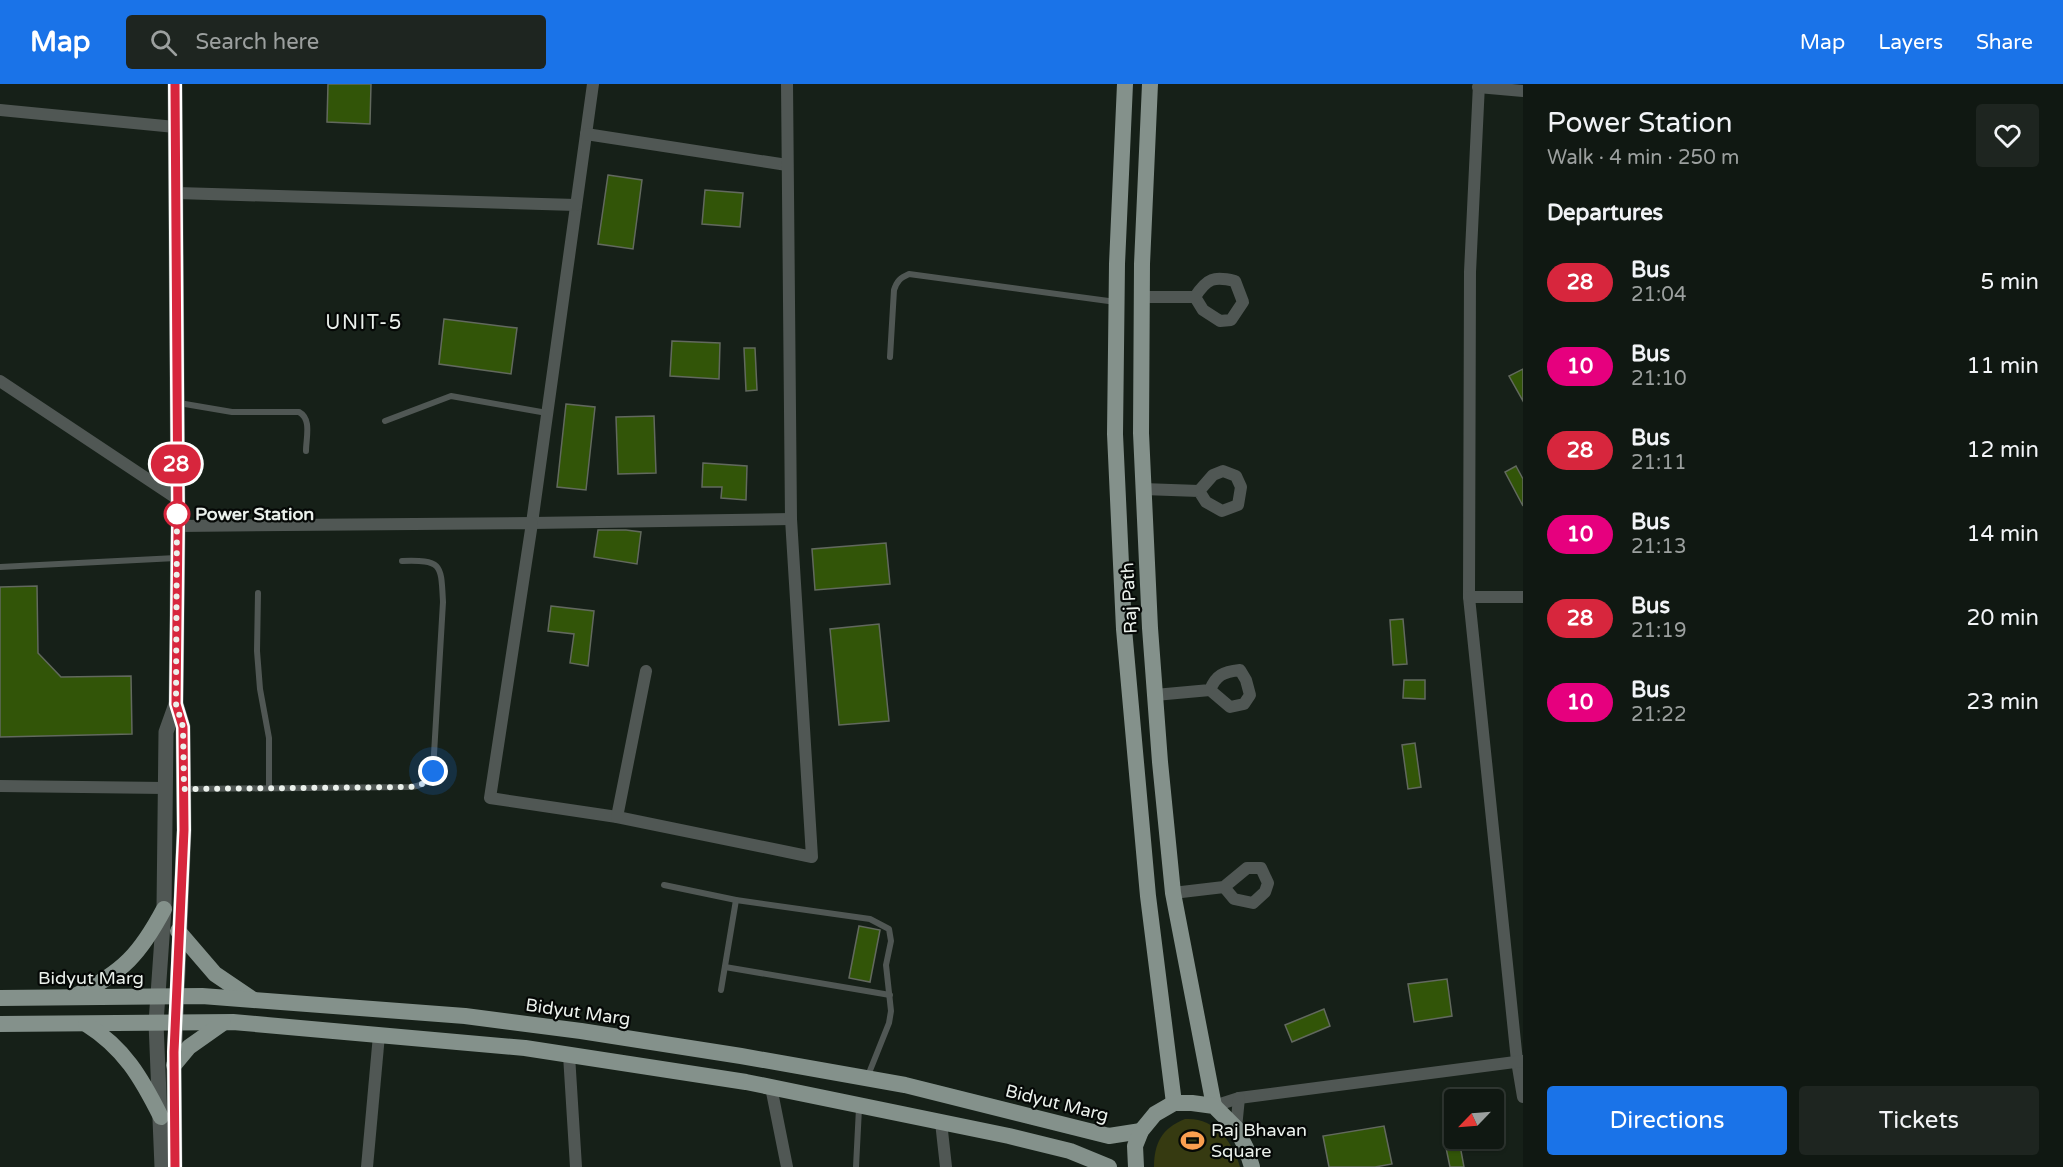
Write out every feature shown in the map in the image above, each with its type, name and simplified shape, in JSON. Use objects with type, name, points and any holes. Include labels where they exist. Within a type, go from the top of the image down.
[{"type":"main road","name":"Raj Path","points":[[1125,84],[1116,302],[1115,434],[1124,629],[1148,896],[1174,1103]]},
{"type":"main road","name":"Raj Path","points":[[1150,84],[1142,297],[1141,433],[1155,695],[1173,893],[1214,1106]]},
{"type":"main road","points":[[74,997],[104,981],[120,968],[148,939],[165,909]]},
{"type":"main road","points":[[178,931],[215,974],[254,1000]]},
{"type":"main road","name":"Bidyut Marg","points":[[0,998],[202,996],[465,1016],[570,1029],[905,1085],[1102,1135],[1121,1136],[1141,1131]]},
{"type":"main road","points":[[84,1023],[104,1035],[121,1051],[143,1081],[161,1117]]},
{"type":"main road","points":[[174,1065],[189,1047],[223,1023]]},
{"type":"main road","points":[[0,1024],[223,1023],[525,1048],[771,1087],[1070,1151],[1108,1166]]},
{"type":"main road","points":[[1136,1167],[1135,1146],[1141,1131],[1155,1114],[1174,1103],[1192,1102],[1214,1106],[1236,1128],[1252,1167]]},
{"type":"street","points":[[175,84],[176,498],[178,526],[176,704],[183,727],[184,789],[175,1023],[175,1167]]},
{"type":"street","points":[[593,84],[548,413],[490,798],[617,817],[812,857],[791,519],[787,84]]},
{"type":"street","points":[[1523,91],[1478,85],[1470,272],[1469,597],[1523,1097]]},
{"type":"street","points":[[0,110],[175,127]]},
{"type":"street","points":[[586,134],[787,165]]},
{"type":"street","points":[[177,193],[576,205]]},
{"type":"street","points":[[1142,297],[1195,297]]},
{"type":"street","points":[[0,381],[176,498]]},
{"type":"street","points":[[1143,489],[1199,491]]},
{"type":"street","points":[[178,526],[791,519]]},
{"type":"street","points":[[1469,597],[1523,597]]},
{"type":"street","points":[[617,817],[646,671]]},
{"type":"street","points":[[1155,695],[1210,690]]},
{"type":"street","points":[[162,1167],[156,1023],[165,909],[166,732],[176,704]]},
{"type":"street","points":[[0,786],[165,788],[174,782],[184,789]]},
{"type":"street","points":[[1173,893],[1224,887]]},
{"type":"street","points":[[367,1167],[379,1035]]},
{"type":"street","points":[[569,1055],[576,1167]]},
{"type":"street","points":[[1214,1106],[1239,1098],[1520,1061]]},
{"type":"street","points":[[771,1087],[787,1167]]},
{"type":"street","points":[[1236,1128],[1239,1098]]},
{"type":"street","points":[[940,1122],[946,1167]]},
{"type":"lane","points":[[890,357],[894,290],[896,283],[909,274],[1116,302]]},
{"type":"lane","points":[[385,421],[451,396],[548,413]]},
{"type":"lane","points":[[176,403],[232,412],[299,411],[307,420],[306,451]]},
{"type":"lane","points":[[0,567],[177,558]]},
{"type":"lane","points":[[184,789],[411,787],[430,779],[433,771],[443,602],[442,580],[438,568],[428,560],[402,561]]},
{"type":"lane","points":[[258,593],[257,651],[260,689],[269,738],[269,789]]},
{"type":"lane","points":[[664,885],[736,900],[870,919],[889,929],[891,935],[886,965],[891,1011],[889,1023],[867,1078]]},
{"type":"lane","points":[[721,990],[736,900]]},
{"type":"lane","points":[[725,967],[890,995]]},
{"type":"lane","points":[[856,1167],[859,1105]]},
{"type":"green space","name":"Raj Bhavan Square","points":[[1185,1119],[1205,1122],[1221,1132],[1233,1148],[1240,1167],[1154,1167],[1154,1158],[1161,1137],[1170,1127]]},
{"type":"building","points":[[328,84],[371,84],[370,124],[327,122]]},
{"type":"building","points":[[608,175],[642,180],[633,249],[598,244]]},
{"type":"building","points":[[705,190],[743,193],[740,227],[702,224]]},
{"type":"building","points":[[444,319],[517,328],[511,374],[439,364]]},
{"type":"building","points":[[672,341],[720,343],[719,379],[670,376]]},
{"type":"building","points":[[744,348],[755,348],[757,390],[746,391]]},
{"type":"building","points":[[1523,369],[1523,401],[1509,376]]},
{"type":"building","points":[[566,404],[595,407],[586,490],[557,487]]},
{"type":"building","points":[[654,416],[656,473],[618,474],[616,417]]},
{"type":"building","points":[[703,463],[747,466],[746,500],[721,498],[722,487],[702,487]]},
{"type":"building","points":[[1516,466],[1523,479],[1523,506],[1505,472]]},
{"type":"building","points":[[598,530],[641,532],[637,564],[594,557]]},
{"type":"building","points":[[886,543],[890,584],[815,590],[812,549]]},
{"type":"building","points":[[37,586],[38,653],[61,677],[131,676],[132,734],[0,737],[0,587]]},
{"type":"building","points":[[551,606],[594,611],[588,666],[570,663],[574,634],[548,631]]},
{"type":"building","points":[[1403,619],[1407,664],[1393,665],[1390,620]]},
{"type":"building","points":[[879,624],[889,721],[839,725],[830,629]]},
{"type":"building","points":[[1404,680],[1425,680],[1425,699],[1403,698]]},
{"type":"building","points":[[1415,743],[1421,787],[1408,789],[1402,745]]},
{"type":"building","points":[[859,926],[880,930],[870,982],[849,978]]},
{"type":"building","points":[[1447,979],[1452,1016],[1414,1022],[1408,984]]},
{"type":"building","points":[[1324,1009],[1330,1026],[1292,1042],[1285,1025]]},
{"type":"building","points":[[1384,1126],[1392,1164],[1375,1167],[1329,1167],[1323,1136]]},
{"type":"building","points":[[1446,1149],[1461,1149],[1464,1167],[1450,1167]]},
{"type":"bus line","name":"28","points":[[175,84],[176,498],[178,526],[176,704],[183,727],[184,830],[174,1052],[175,1167]]},
{"type":"place","name":"Power Station","points":[[177,514]]},
{"type":"place","name":"Raj Bhavan Square","points":[[1193,1140]]},
{"type":"district","name":"UNIT-5","points":[[364,322]]},
{"type":"route","points":[[177,514],[177,512],[176,704],[183,727],[184,789],[411,787],[425,783],[430,779],[433,771]]}]
